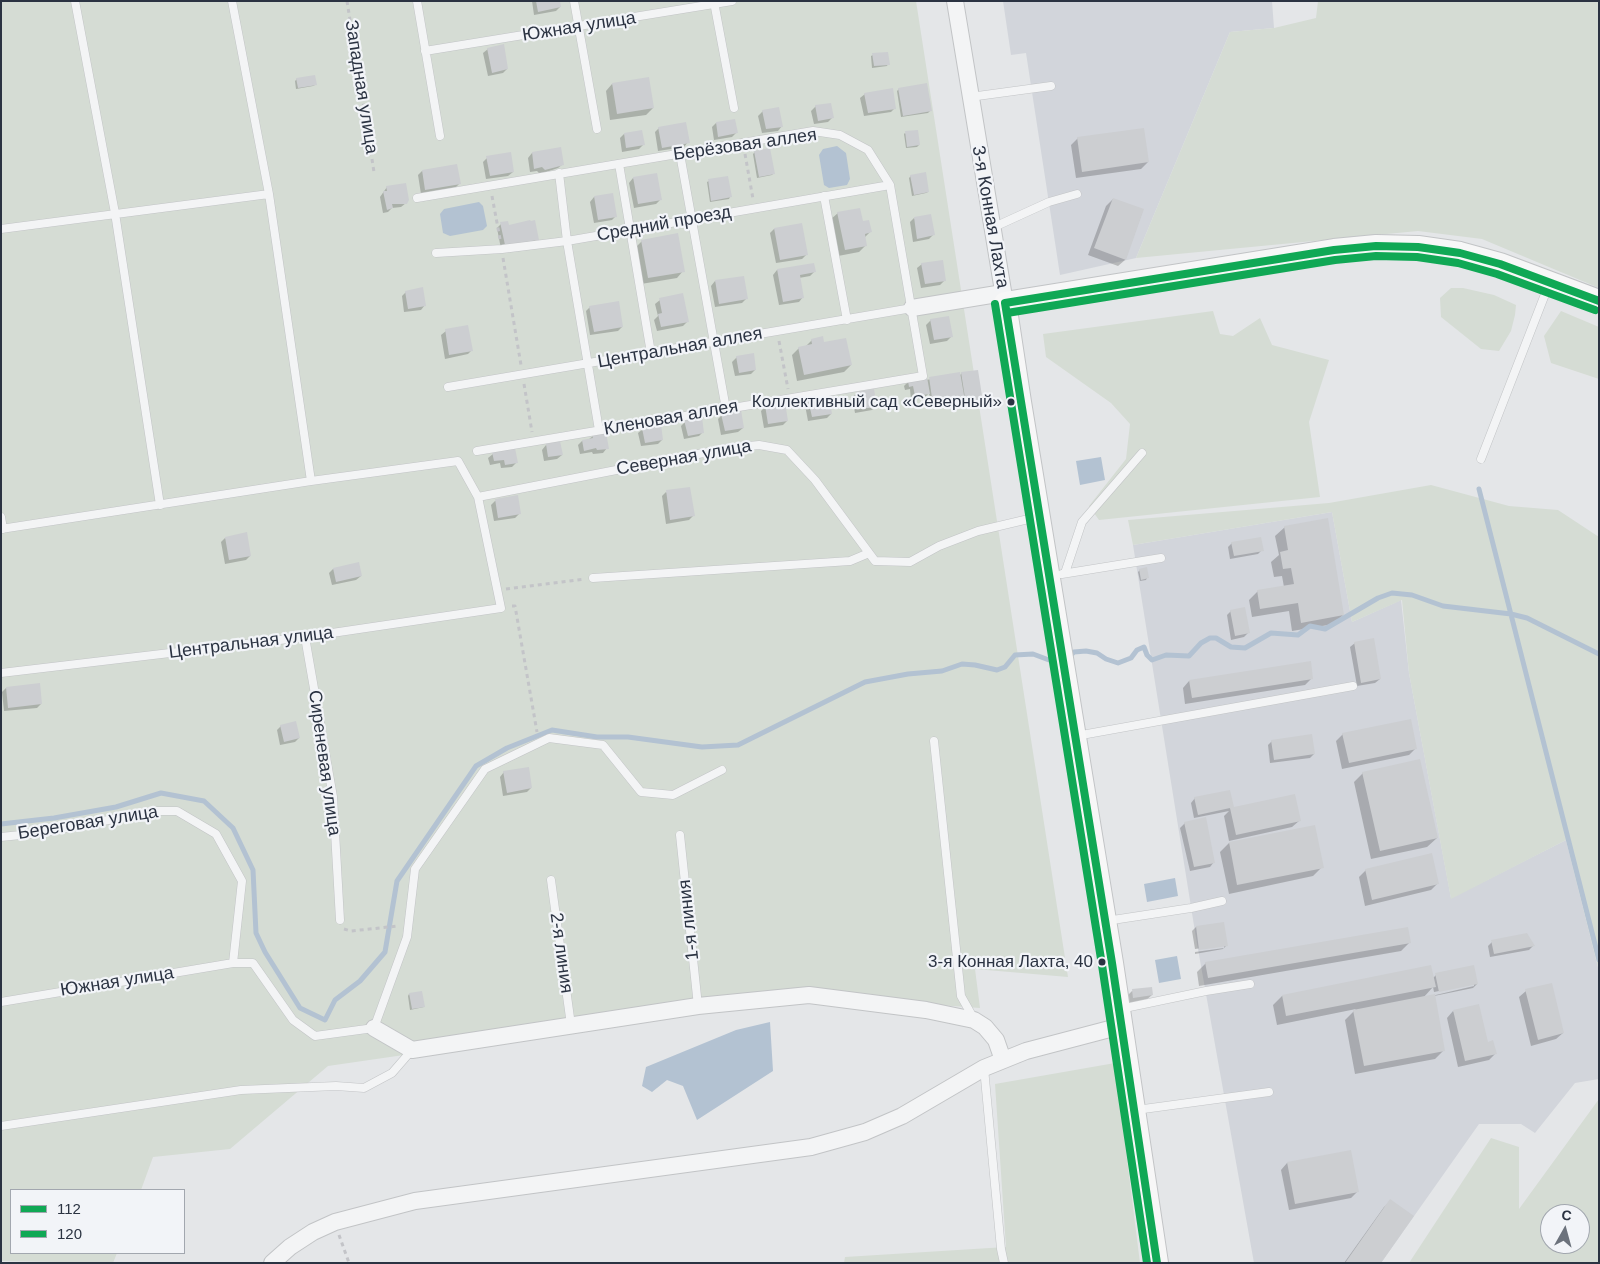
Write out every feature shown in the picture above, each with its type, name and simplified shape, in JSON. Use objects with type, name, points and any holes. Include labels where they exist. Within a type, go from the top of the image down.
[{"type":"main road","points":[[1004,298],[1334,250],[1376,246],[1418,247],[1460,253],[1500,264],[1599,301]]},
{"type":"main road","name":"3-я Конная Лахта","points":[[1004,298],[1039,516],[1056,575],[1062,665],[1120,1017],[1157,1263]]},
{"type":"street","name":"3-я Конная Лахта","points":[[955,1],[1004,298]]},
{"type":"street","points":[[912,308],[1004,298]]},
{"type":"street","points":[[374,1028],[412,1050],[698,1006],[809,995],[926,1010],[974,1020],[985,1027],[996,1040],[1003,1060]]},
{"type":"street","points":[[272,1263],[290,1247],[313,1232],[335,1222],[415,1201],[811,1147],[865,1132],[902,1116],[984,1068],[1120,1017]]},
{"type":"lane","points":[[75,1],[116,213],[160,505]]},
{"type":"lane","points":[[232,1],[269,194],[311,482]]},
{"type":"lane","points":[[417,1],[440,136]]},
{"type":"lane","points":[[574,1],[597,129]]},
{"type":"lane","name":"Южная улица","points":[[425,51],[732,1]]},
{"type":"lane","points":[[715,3],[734,108]]},
{"type":"lane","points":[[970,97],[1051,86]]},
{"type":"lane","name":"Берёзовая аллея","points":[[417,198],[813,131],[840,135],[868,150],[890,185],[923,376]]},
{"type":"lane","points":[[680,154],[726,409]]},
{"type":"lane","points":[[619,164],[651,353]]},
{"type":"lane","points":[[559,173],[567,241],[599,430]]},
{"type":"lane","name":"Средний проезд","points":[[436,253],[502,249],[567,241],[890,185]]},
{"type":"lane","points":[[1,229],[269,194]]},
{"type":"lane","points":[[992,228],[1049,202],[1077,194]]},
{"type":"lane","points":[[824,196],[846,320]]},
{"type":"lane","points":[[1481,459],[1550,282]]},
{"type":"lane","name":"Центральная аллея","points":[[448,387],[912,308]]},
{"type":"lane","name":"Кленовая аллея","points":[[477,451],[923,376]]},
{"type":"lane","name":"Северная улица","points":[[478,497],[729,448],[759,445],[787,450],[815,480],[869,553]]},
{"type":"lane","points":[[1056,575],[1082,522],[1142,453]]},
{"type":"lane","points":[[1,517],[2,529],[458,461],[478,497],[501,608]]},
{"type":"lane","points":[[593,578],[850,561],[869,553],[875,561],[910,562],[939,546],[978,531],[1039,516]]},
{"type":"lane","points":[[1056,575],[1161,558]]},
{"type":"lane","name":"Центральная улица","points":[[1,674],[306,637],[501,608]]},
{"type":"lane","name":"Сиреневая улица","points":[[306,637],[333,797],[340,920]]},
{"type":"lane","points":[[1074,736],[1353,686]]},
{"type":"lane","points":[[233,963],[253,963],[293,1020],[315,1036],[374,1028],[407,937],[415,869],[485,769],[549,738],[603,745],[641,792],[673,795],[722,770]]},
{"type":"lane","points":[[934,741],[961,996],[974,1020]]},
{"type":"lane","name":"Береговая улица","points":[[1,837],[40,833],[156,810],[177,811],[216,834],[242,881],[233,963]]},
{"type":"lane","name":"1-я линия","points":[[680,835],[698,1006]]},
{"type":"lane","name":"2-я линия","points":[[551,880],[571,1025]]},
{"type":"lane","points":[[1104,922],[1222,901]]},
{"type":"lane","name":"Южная улица","points":[[1,1002],[233,963]]},
{"type":"lane","points":[[1120,1017],[1206,991],[1250,984]]},
{"type":"lane","points":[[1,1126],[241,1090],[336,1086],[364,1088],[392,1073],[412,1050]]},
{"type":"lane","points":[[984,1068],[1000,1239],[1004,1263]]},
{"type":"lane","points":[[1134,1110],[1269,1092]]},
{"type":"path","name":"Западная улица","points":[[347,1],[374,172]]},
{"type":"path","points":[[743,143],[755,208]]},
{"type":"path","points":[[490,186],[534,441]]},
{"type":"path","points":[[777,331],[790,398]]},
{"type":"path","points":[[498,590],[593,578]]},
{"type":"path","points":[[501,608],[514,606],[536,725]]},
{"type":"path","points":[[340,920],[340,926],[345,930],[351,931],[401,926]]},
{"type":"path","points":[[335,1222],[349,1263]]},
{"type":"shaded area","points":[[1,1],[916,1],[1068,977],[975,969],[980,1008],[811,996],[328,1066],[230,1149],[153,1157],[141,1189],[10,1189],[10,1254],[117,1254],[113,1263],[1,1261]]},
{"type":"shaded area","points":[[1003,1],[1272,1],[1274,28],[1230,32],[1136,258],[1060,275],[1026,53],[1011,55]]},
{"type":"shaded area","points":[[1318,1],[1599,1],[1599,288],[1482,239],[1418,231],[1136,258],[1230,32],[1274,28],[1316,18]]},
{"type":"shaded area","points":[[1451,288],[1463,288],[1494,295],[1516,305],[1511,331],[1499,351],[1481,349],[1441,317],[1440,298]]},
{"type":"shaded area","points":[[1213,311],[1220,334],[1233,336],[1260,318],[1272,345],[1329,360],[1309,422],[1320,497],[1099,520],[1089,506],[1126,459],[1130,424],[1111,403],[1046,357],[1043,334]]},
{"type":"shaded area","points":[[1561,311],[1599,327],[1599,379],[1551,363],[1544,336]]},
{"type":"shaded area","points":[[1431,485],[1509,506],[1558,510],[1599,537],[1599,971],[1566,840],[1451,899],[1409,673],[1402,600],[1352,622],[1332,512],[1133,545],[1128,520],[1329,503]]},
{"type":"shaded area","points":[[1332,512],[1352,622],[1401,600],[1409,673],[1451,898],[1566,840],[1599,971],[1599,1079],[1575,1083],[1535,1133],[1521,1124],[1479,1124],[1381,1263],[1254,1263],[1196,938],[1133,545]]},
{"type":"shaded area","points":[[1115,1063],[1140,1263],[844,1263],[845,1257],[1006,1247],[995,1084]]},
{"type":"shaded area","points":[[1599,1099],[1599,1263],[1409,1263],[1491,1138],[1519,1147],[1519,1209]]},
{"type":"water","points":[[837,146],[846,153],[850,179],[847,185],[829,188],[824,185],[819,155],[823,149]]},
{"type":"water","points":[[479,202],[483,206],[487,226],[483,230],[450,236],[443,233],[440,214],[444,209]]},
{"type":"water","points":[[1101,457],[1105,480],[1080,485],[1076,461]]},
{"type":"water","points":[[1175,878],[1178,896],[1147,902],[1144,884]]},
{"type":"water","points":[[1177,956],[1181,979],[1159,983],[1155,960]]},
{"type":"water","points":[[770,1022],[773,1071],[697,1120],[683,1086],[667,1080],[652,1092],[642,1086],[646,1067],[736,1030]]},
{"type":"building","points":[[536,1],[560,1],[561,7],[538,12]]},
{"type":"building","points":[[504,44],[508,69],[492,73],[487,48]]},
{"type":"building","points":[[888,52],[890,65],[874,66],[872,53]]},
{"type":"building","points":[[315,75],[317,85],[298,88],[296,78]]},
{"type":"building","points":[[649,77],[654,108],[617,114],[612,83]]},
{"type":"building","points":[[927,83],[932,111],[903,116],[898,88]]},
{"type":"building","points":[[893,88],[896,109],[868,113],[864,93]]},
{"type":"building","points":[[831,103],[834,118],[818,121],[815,105]]},
{"type":"building","points":[[779,107],[783,127],[766,129],[762,110]]},
{"type":"building","points":[[735,119],[738,133],[718,137],[716,122]]},
{"type":"building","points":[[686,122],[690,143],[662,148],[658,127]]},
{"type":"building","points":[[1144,128],[1149,162],[1082,172],[1077,137]]},
{"type":"building","points":[[642,130],[645,145],[626,148],[624,133]]},
{"type":"building","points":[[918,130],[920,145],[907,147],[905,131]]},
{"type":"building","points":[[561,147],[564,165],[545,170],[542,167],[534,169],[532,152]]},
{"type":"building","points":[[770,148],[775,174],[759,177],[754,151]]},
{"type":"building","points":[[511,152],[514,172],[490,176],[486,156]]},
{"type":"building","points":[[457,164],[461,184],[425,190],[422,170]]},
{"type":"building","points":[[926,172],[929,192],[914,195],[910,175]]},
{"type":"building","points":[[657,173],[662,200],[638,204],[633,177]]},
{"type":"building","points":[[728,176],[732,197],[711,201],[708,179]]},
{"type":"building","points":[[406,183],[409,200],[407,204],[392,204],[393,208],[387,210],[383,191],[387,191],[386,186]]},
{"type":"building","points":[[613,193],[617,217],[598,220],[594,196]]},
{"type":"building","points":[[1113,198],[1144,209],[1126,260],[1094,248]]},
{"type":"building","points":[[860,208],[863,221],[869,220],[872,232],[865,234],[867,246],[845,250],[837,212]]},
{"type":"building","points":[[931,214],[935,235],[917,239],[914,217]]},
{"type":"building","points":[[535,220],[539,240],[505,245],[500,222],[508,221],[509,225]]},
{"type":"building","points":[[802,223],[808,255],[780,260],[774,228]]},
{"type":"building","points":[[678,233],[685,272],[648,278],[641,240]]},
{"type":"building","points":[[943,260],[946,281],[925,284],[921,263]]},
{"type":"building","points":[[814,263],[816,272],[800,275],[804,298],[783,302],[777,269]]},
{"type":"building","points":[[744,276],[748,299],[719,304],[715,280]]},
{"type":"building","points":[[423,287],[426,306],[408,309],[405,291]]},
{"type":"building","points":[[683,293],[689,322],[661,327],[658,314],[662,313],[659,298]]},
{"type":"building","points":[[619,301],[623,327],[594,332],[589,306]]},
{"type":"building","points":[[949,316],[953,337],[934,340],[930,319]]},
{"type":"building","points":[[468,325],[473,351],[449,355],[445,329]]},
{"type":"building","points":[[823,336],[824,342],[846,338],[852,365],[804,375],[798,347],[812,344],[811,339]]},
{"type":"building","points":[[754,353],[756,370],[739,373],[736,356]]},
{"type":"building","points":[[978,370],[983,402],[966,404],[961,372]]},
{"type":"building","points":[[960,372],[965,401],[933,405],[929,377]]},
{"type":"building","points":[[927,377],[930,394],[915,396],[913,386],[909,387],[908,381]]},
{"type":"building","points":[[874,389],[877,407],[859,409],[856,392]]},
{"type":"building","points":[[829,396],[832,414],[812,417],[808,399]]},
{"type":"building","points":[[785,402],[788,421],[768,424],[765,405]]},
{"type":"building","points":[[741,410],[744,428],[725,431],[721,414]]},
{"type":"building","points":[[702,417],[704,433],[688,436],[684,420]]},
{"type":"building","points":[[661,424],[663,440],[645,443],[642,428]]},
{"type":"building","points":[[606,432],[609,449],[597,450],[596,448],[584,451],[582,440],[593,438],[592,435]]},
{"type":"building","points":[[560,441],[563,455],[548,457],[546,444]]},
{"type":"building","points":[[515,448],[518,463],[505,465],[504,460],[494,461],[492,452]]},
{"type":"building","points":[[690,487],[695,516],[670,520],[666,490]]},
{"type":"building","points":[[518,495],[521,514],[498,518],[495,499]]},
{"type":"building","points":[[1328,518],[1344,615],[1301,623],[1298,603],[1260,609],[1257,590],[1294,584],[1291,568],[1283,569],[1280,552],[1288,550],[1284,526]]},
{"type":"building","points":[[247,532],[251,556],[229,560],[225,537]]},
{"type":"building","points":[[1261,537],[1264,551],[1234,556],[1231,542]]},
{"type":"building","points":[[359,562],[362,576],[336,582],[333,568]]},
{"type":"building","points":[[1147,567],[1149,578],[1141,580],[1139,569]]},
{"type":"building","points":[[1245,607],[1250,633],[1235,636],[1230,610]]},
{"type":"building","points":[[1374,638],[1381,679],[1361,683],[1354,642]]},
{"type":"building","points":[[1311,661],[1313,679],[1192,698],[1189,680]]},
{"type":"building","points":[[40,683],[42,704],[8,708],[6,687]]},
{"type":"building","points":[[1411,719],[1417,749],[1349,763],[1342,733]]},
{"type":"building","points":[[296,721],[300,738],[284,742],[280,725]]},
{"type":"building","points":[[1312,734],[1315,754],[1274,760],[1271,740]]},
{"type":"building","points":[[1420,759],[1438,838],[1380,851],[1362,772]]},
{"type":"building","points":[[529,767],[532,788],[507,793],[503,771]]},
{"type":"building","points":[[1230,790],[1234,807],[1295,794],[1301,821],[1236,835],[1230,808],[1198,815],[1194,797]]},
{"type":"building","points":[[1206,817],[1215,863],[1194,867],[1184,822]]},
{"type":"building","points":[[1315,825],[1324,868],[1237,885],[1229,842]]},
{"type":"building","points":[[1432,853],[1439,884],[1372,900],[1365,869]]},
{"type":"building","points":[[1224,922],[1228,946],[1199,950],[1196,926]]},
{"type":"building","points":[[1408,927],[1411,943],[1208,978],[1205,962]]},
{"type":"building","points":[[1527,933],[1535,946],[1494,954],[1491,940]]},
{"type":"building","points":[[1431,965],[1436,987],[1286,1016],[1282,995]]},
{"type":"building","points":[[1474,965],[1478,984],[1439,992],[1435,973]]},
{"type":"building","points":[[1552,983],[1564,1033],[1538,1040],[1525,989]]},
{"type":"building","points":[[1152,987],[1153,995],[1133,998],[1132,989]]},
{"type":"building","points":[[422,991],[425,1007],[412,1009],[409,993]]},
{"type":"building","points":[[1435,994],[1445,1051],[1364,1066],[1353,1010]]},
{"type":"building","points":[[1479,1004],[1488,1042],[1493,1040],[1497,1054],[1465,1061],[1453,1010]]},
{"type":"building","points":[[1351,1150],[1359,1192],[1295,1204],[1287,1162]]},
{"type":"building","points":[[1390,1199],[1414,1216],[1381,1263],[1345,1263]]},
{"type":"waterway","points":[[1479,489],[1599,960]]},
{"type":"waterway","points":[[1069,657],[1074,652],[1086,651],[1097,653],[1106,659],[1118,663],[1131,658],[1137,650],[1144,647],[1147,655],[1152,660],[1166,655],[1189,656],[1201,643],[1210,638],[1216,638],[1231,647],[1245,648],[1271,633],[1298,635],[1310,626],[1325,629],[1378,598],[1392,593],[1412,595],[1443,606],[1511,614],[1527,618],[1599,654]]},
{"type":"waterway","points":[[1,824],[54,818],[116,807],[161,793],[204,801],[233,828],[253,870],[256,933],[265,952],[300,1008],[325,1020],[335,1000],[360,981],[385,952],[397,881],[476,766],[507,748],[552,730],[597,737],[628,737],[702,747],[738,745],[865,682],[908,674],[942,671],[962,664],[997,670],[1005,667],[1015,655],[1033,654],[1049,660],[1056,659]]},
{"type":"transit line","name":"112","points":[[1005,303],[1334,250],[1376,246],[1418,247],[1460,253],[1500,264],[1599,301]]},
{"type":"transit line","name":"120","points":[[1007,313],[1335,260],[1376,256],[1417,257],[1458,263],[1497,274],[1595,310]]},
{"type":"transit line","name":"112","points":[[1005,303],[1112,963],[1157,1263]]},
{"type":"transit line","name":"120","points":[[995,304],[1102,965],[1147,1263]]},
{"type":"place","name":"Коллективный сад «Северный»","points":[[1011,402]]},
{"type":"place","name":"3-я Конная Лахта, 40","points":[[1102,962]]}]
